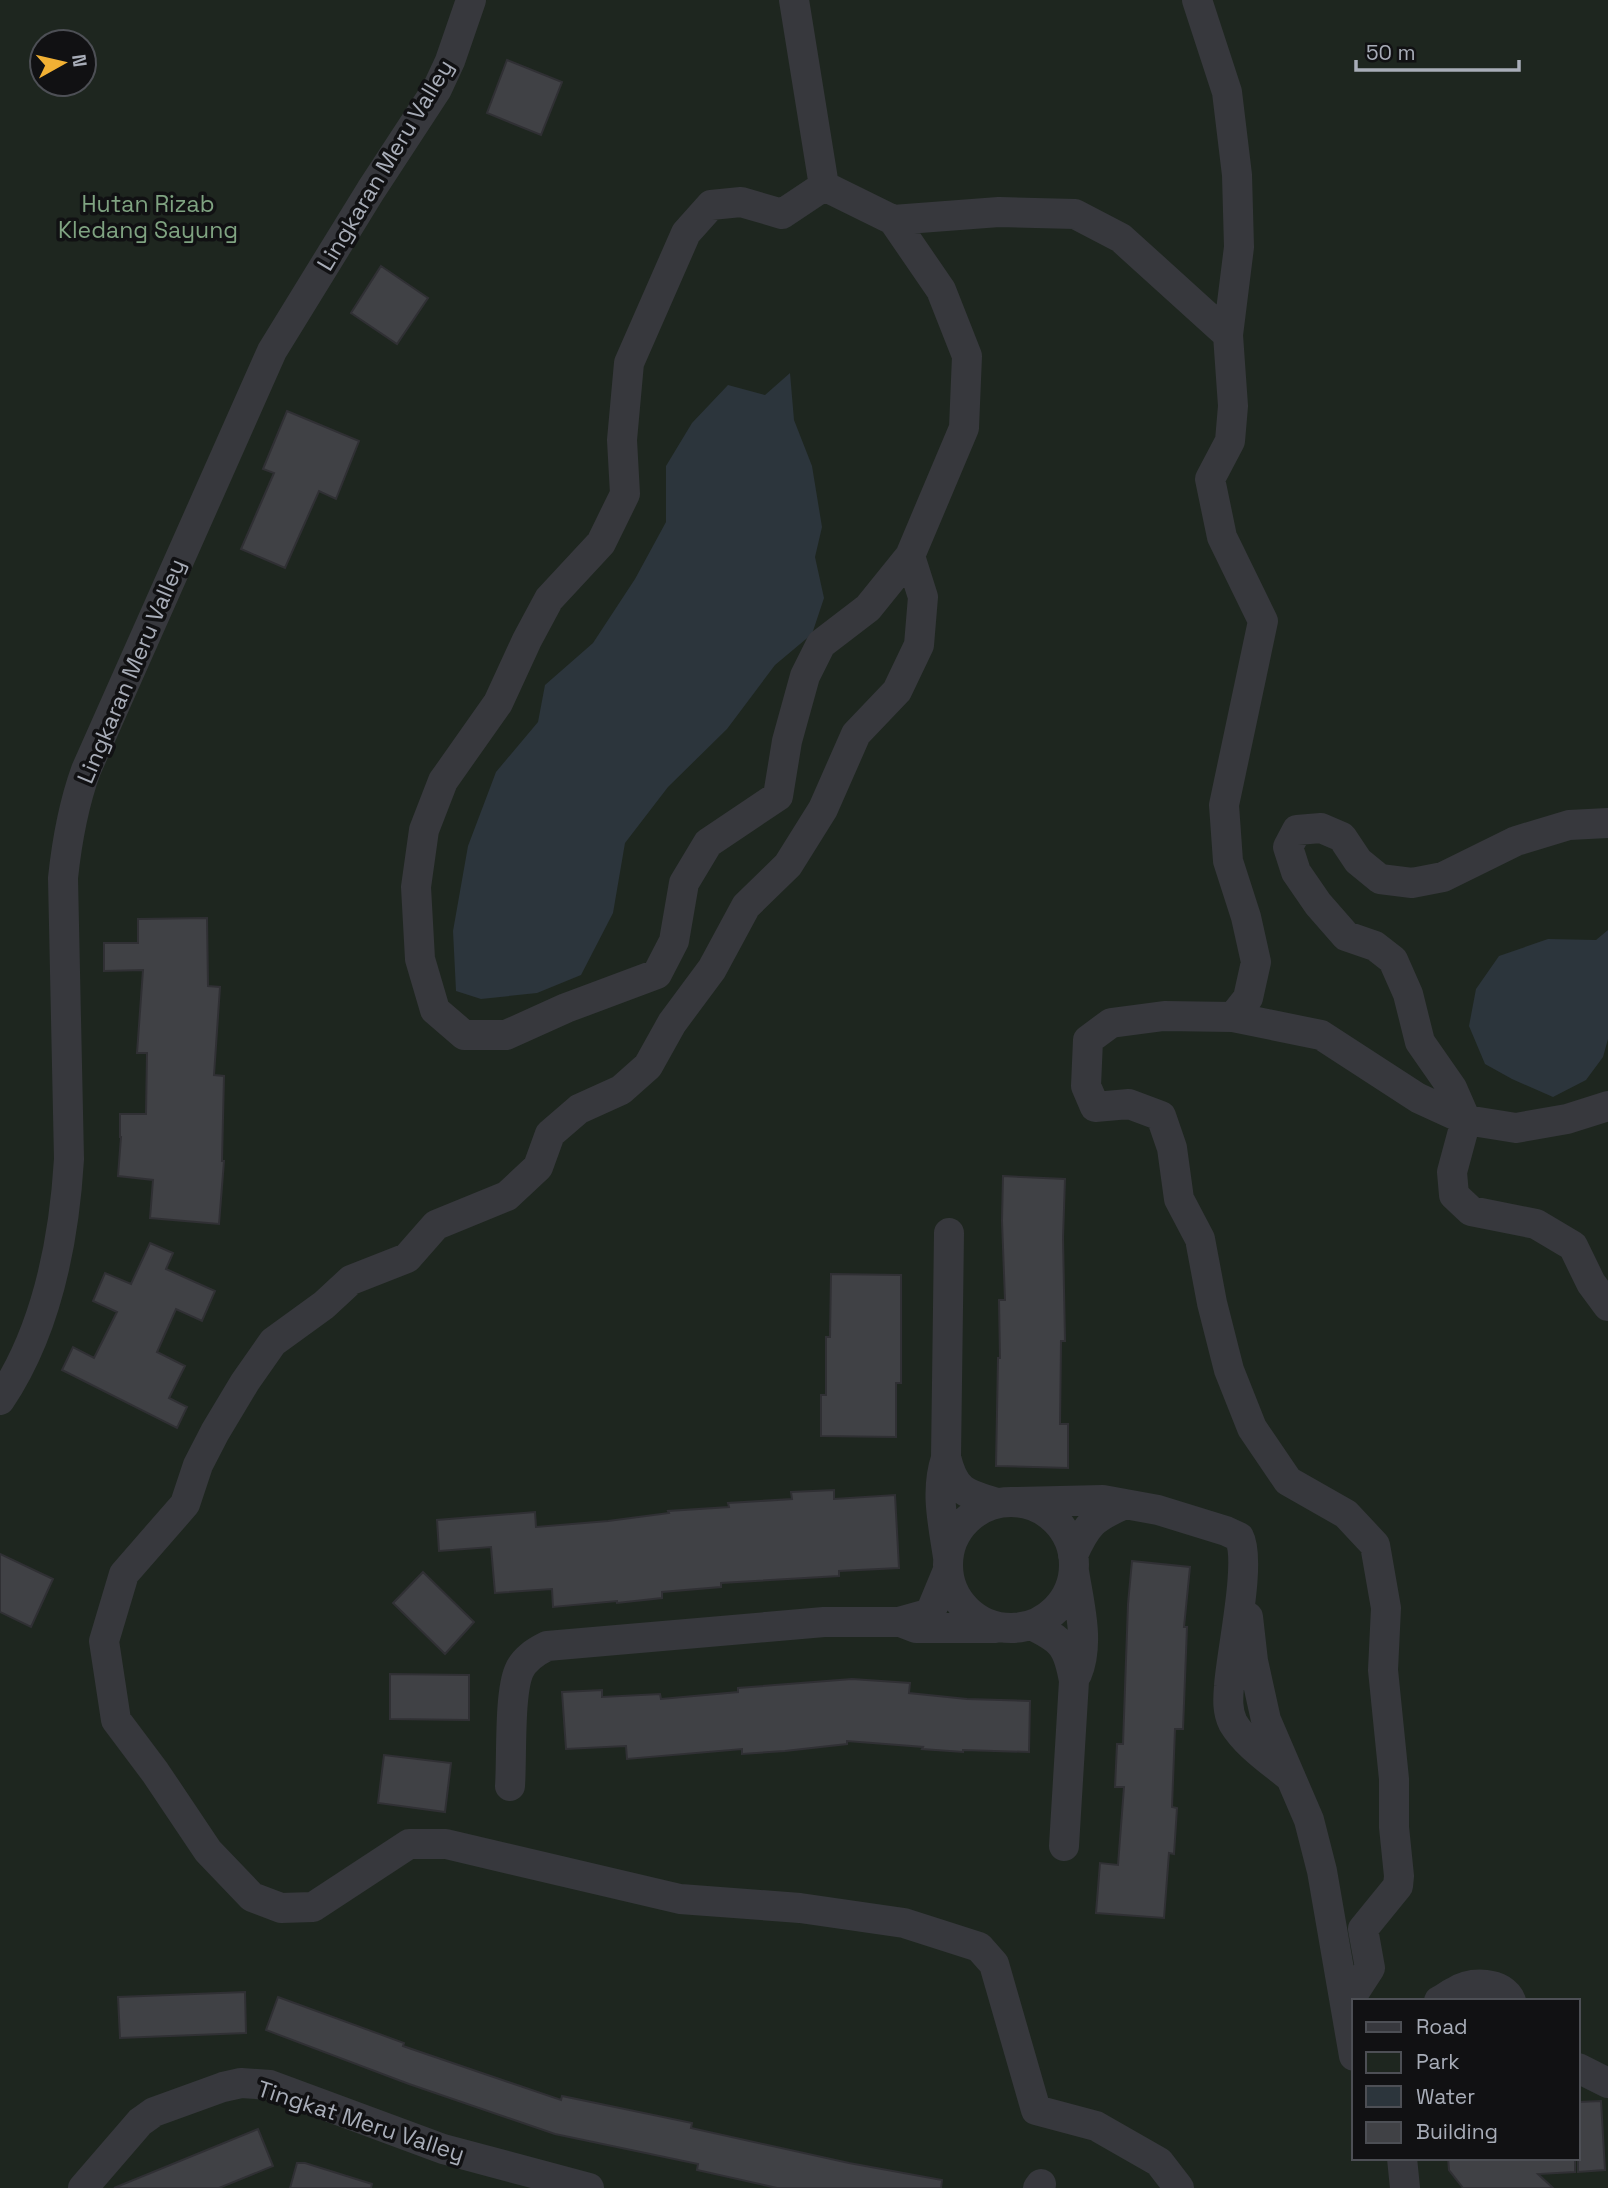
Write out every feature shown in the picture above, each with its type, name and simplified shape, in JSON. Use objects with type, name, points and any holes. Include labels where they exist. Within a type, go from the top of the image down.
[{"type":"street","name":"Lingkaran Meru Valley","points":[[0,1400],[22,1362],[36,1327],[61,1244],[66,1204],[69,1159],[63,878],[66,842],[74,804],[86,770],[272,351],[357,212],[437,89],[450,61],[471,0]]},
{"type":"street","points":[[794,0],[824,186]]},
{"type":"street","points":[[1197,0],[1227,92],[1237,175],[1239,247],[1228,335],[1233,406],[1230,441],[1210,479],[1222,537],[1263,621],[1224,805],[1228,861],[1246,917],[1256,962],[1248,998],[1233,1017]]},
{"type":"street","points":[[824,186],[893,220],[941,290],[967,356],[964,428],[910,556],[868,608],[821,645],[805,676],[787,741],[778,796],[708,843],[684,883],[674,941],[657,974],[577,1004],[506,1035],[464,1035],[435,1010],[420,959],[416,887],[424,830],[443,781],[498,702],[549,599],[601,543],[625,494],[622,440],[629,363],[686,233],[710,205],[741,202],[782,214],[824,186]]},
{"type":"street","points":[[893,220],[999,212],[1075,214],[1121,238],[1228,335]]},
{"type":"street","points":[[910,556],[923,597],[919,645],[897,691],[856,734],[823,808],[802,843],[788,865],[746,905],[712,969],[672,1024],[648,1066],[621,1090],[579,1109],[550,1134],[538,1167],[507,1195],[436,1225],[407,1258],[351,1280],[324,1305],[274,1342],[245,1382],[198,1465],[185,1504],[124,1574],[104,1641],[116,1720],[208,1850],[252,1897],[281,1908],[313,1907],[409,1844],[446,1844],[680,1899],[800,1908],[904,1923],[979,1947],[995,1964],[1036,2110],[1096,2126],[1159,2162],[1179,2188]]},
{"type":"street","points":[[1608,823],[1569,825],[1516,841],[1443,877],[1412,883],[1380,879],[1359,861],[1342,837],[1321,828],[1297,830],[1289,847],[1296,872],[1318,904],[1346,936],[1375,946],[1393,960],[1408,994],[1420,1042],[1452,1088],[1466,1120],[1452,1172],[1454,1195],[1471,1211],[1536,1224],[1573,1246],[1591,1283],[1608,1306]]},
{"type":"street","points":[[1357,1999],[1370,1968],[1363,1929],[1398,1886],[1399,1876],[1394,1827],[1394,1779],[1383,1670],[1386,1608],[1375,1545],[1346,1514],[1288,1481],[1252,1428],[1229,1370],[1212,1303],[1200,1239],[1180,1199],[1172,1148],[1161,1116],[1129,1104],[1095,1107],[1086,1086],[1088,1040],[1111,1023],[1164,1016],[1233,1017],[1321,1035],[1418,1098],[1466,1120],[1516,1128],[1567,1119],[1608,1105]]},
{"type":"street","points":[[949,1233],[946,1457],[950,1474],[962,1490],[970,1495],[1031,1505],[1047,1513],[1064,1532],[1073,1563],[1083,1632],[1081,1665],[1074,1681]]},
{"type":"street","points":[[946,1457],[940,1477],[939,1496],[951,1586],[971,1614],[985,1623],[1001,1628]]},
{"type":"street","points":[[510,1786],[515,1687],[519,1671],[527,1660],[547,1646],[824,1622],[900,1622],[931,1611],[948,1564],[952,1543],[969,1517],[1006,1502],[1103,1500],[1158,1510],[1235,1533],[1244,1549],[1244,1575],[1258,1691],[1266,1720],[1309,1820],[1322,1871],[1352,2036]]},
{"type":"street","points":[[900,1622],[916,1628],[1017,1628],[1047,1617],[1060,1604],[1069,1588],[1073,1563],[1086,1527],[1104,1513],[1125,1504]]},
{"type":"street","points":[[1031,1625],[1061,1641],[1071,1664],[1074,1681],[1064,1846]]},
{"type":"street","points":[[1443,1999],[1465,1987],[1481,1986],[1504,1989],[1510,1999]]},
{"type":"street","points":[[1580,2069],[1608,2082]]},
{"type":"street","name":"Tingkat Meru Valley","points":[[83,2188],[140,2122],[154,2112],[241,2083],[270,2085],[443,2149],[589,2188]]},
{"type":"green space","name":"Hutan Rizab Kledang Sayung","points":[[0,0],[1608,0],[1608,2188],[0,2188]]},
{"type":"water","points":[[790,373],[794,420],[812,466],[822,527],[815,557],[824,598],[812,634],[775,665],[727,729],[668,787],[625,843],[613,913],[581,975],[537,993],[481,999],[456,991],[453,931],[468,846],[496,772],[538,722],[545,685],[593,643],[635,579],[666,522],[666,466],[692,423],[728,385],[765,395]]},
{"type":"water","points":[[1608,930],[1608,1039],[1603,1057],[1586,1080],[1553,1097],[1485,1064],[1469,1026],[1476,989],[1499,956],[1548,939],[1596,940]]},
{"type":"building","points":[[507,60],[562,82],[541,135],[487,113]]},
{"type":"building","points":[[381,266],[428,298],[397,344],[351,313]]},
{"type":"building","points":[[287,411],[359,441],[336,499],[319,491],[285,568],[241,549],[274,473],[263,469]]},
{"type":"building","points":[[207,918],[208,986],[220,987],[214,1075],[224,1076],[224,1161],[219,1224],[150,1218],[153,1180],[118,1176],[120,1114],[146,1114],[147,1053],[137,1053],[143,970],[104,971],[104,943],[138,943],[138,919]]},
{"type":"building","points":[[1003,1176],[1065,1179],[1065,1341],[1061,1341],[1060,1424],[1068,1424],[1068,1468],[996,1466],[999,1300],[1005,1300]]},
{"type":"building","points":[[150,1243],[173,1253],[166,1269],[215,1291],[202,1321],[176,1309],[157,1352],[185,1366],[169,1398],[187,1407],[177,1428],[62,1370],[73,1347],[94,1358],[117,1312],[93,1301],[105,1273],[131,1284]]},
{"type":"building","points":[[831,1274],[901,1275],[901,1383],[896,1383],[896,1437],[821,1436],[821,1395],[826,1395],[826,1337],[830,1337]]},
{"type":"building","points":[[834,1490],[834,1499],[895,1495],[899,1568],[839,1571],[839,1576],[721,1583],[721,1587],[662,1592],[662,1598],[553,1607],[552,1589],[495,1593],[491,1547],[439,1551],[437,1520],[535,1512],[536,1527],[608,1521],[669,1513],[668,1511],[729,1507],[728,1503],[792,1499],[791,1492]]},
{"type":"building","points":[[0,1554],[53,1579],[31,1627],[0,1612]]},
{"type":"building","points":[[1132,1561],[1190,1567],[1184,1627],[1187,1627],[1183,1729],[1175,1729],[1172,1807],[1177,1808],[1174,1854],[1169,1853],[1164,1918],[1096,1913],[1100,1863],[1118,1865],[1124,1787],[1115,1787],[1117,1744],[1123,1744]]},
{"type":"building","points":[[423,1572],[474,1622],[445,1654],[393,1603]]},
{"type":"building","points":[[390,1674],[469,1675],[469,1720],[390,1719]]},
{"type":"building","points":[[852,1679],[910,1683],[909,1693],[967,1699],[1030,1701],[1029,1752],[963,1752],[847,1741],[847,1744],[785,1751],[742,1754],[742,1749],[627,1759],[626,1746],[566,1749],[562,1692],[602,1690],[602,1697],[660,1694],[661,1699],[738,1692],[738,1688]]},
{"type":"building","points":[[384,1755],[451,1763],[445,1812],[378,1803]]},
{"type":"building","points":[[245,1992],[246,2033],[120,2038],[118,1997]]},
{"type":"building","points":[[278,1997],[404,2043],[403,2046],[561,2100],[562,2096],[692,2123],[691,2128],[849,2163],[942,2180],[941,2188],[777,2188],[697,2170],[698,2164],[555,2134],[409,2084],[266,2030]]},
{"type":"building","points":[[1601,2101],[1605,2170],[1578,2172],[1580,2102]]},
{"type":"building","points":[[258,2129],[273,2166],[219,2188],[114,2188]]},
{"type":"building","points":[[1448,2160],[1575,2160],[1575,2172],[1538,2174],[1553,2188],[1463,2188],[1449,2170]]},
{"type":"building","points":[[297,2163],[305,2163],[372,2184],[371,2188],[290,2188]]}]
